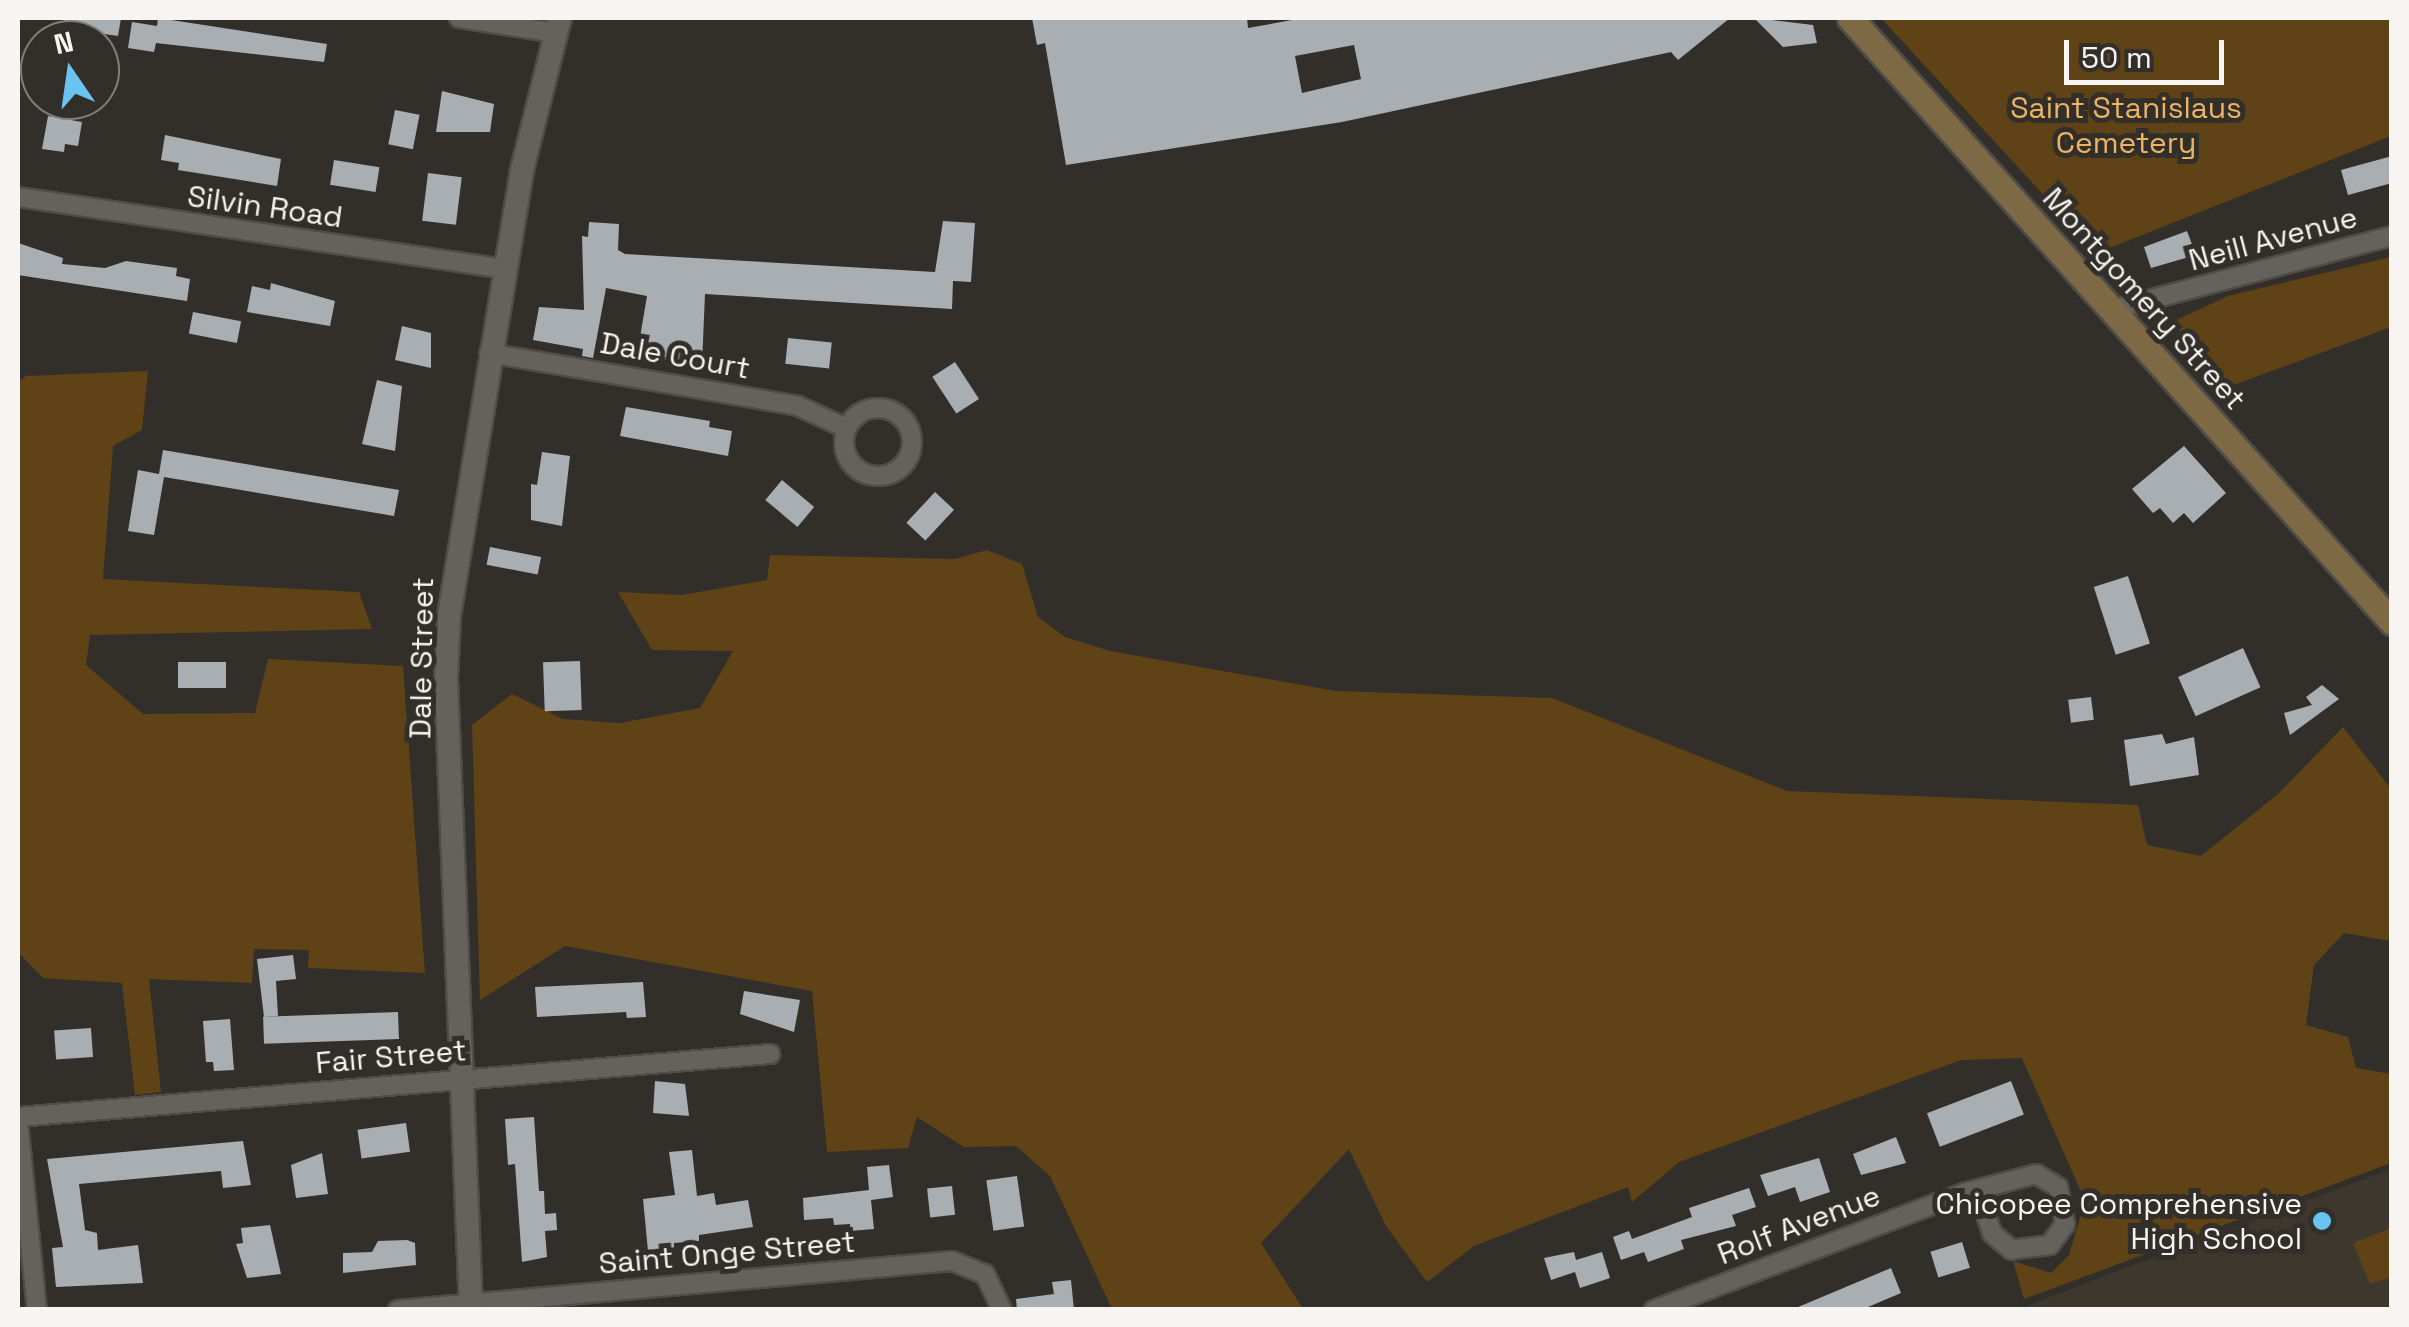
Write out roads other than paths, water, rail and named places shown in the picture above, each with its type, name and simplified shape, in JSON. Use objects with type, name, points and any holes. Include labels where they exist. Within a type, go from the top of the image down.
[{"type":"main road","name":"Montgomery Street","points":[[1850,18],[2392,622]]},
{"type":"street","points":[[460,18],[558,25]]},
{"type":"street","name":"Dale Street","points":[[470,1306],[446,678],[455,550],[504,269],[558,25]]},
{"type":"street","name":"Silvin Road","points":[[18,197],[504,269]]},
{"type":"street","name":"Neill Avenue","points":[[2110,310],[2392,236]]},
{"type":"street","name":"Dale Court","points":[[489,354],[798,406],[846,428]]},
{"type":"street","name":"Fair Street","points":[[18,1119],[770,1054]]},
{"type":"street","points":[[18,1119],[37,1310]]},
{"type":"street","name":"Rolf Avenue","points":[[1654,1310],[1964,1192],[2036,1174],[2058,1188],[2065,1224],[2038,1251],[2012,1250],[1992,1233],[1981,1200],[1964,1192]]},
{"type":"street","name":"Saint Onge Street","points":[[398,1310],[923,1262],[965,1263],[986,1275],[1002,1310]]},
{"type":"place","name":"Chicopee Comprehensive High School","points":[[2322,1221]]},
{"type":"park label","name":"Saint Stanislaus Cemetery","points":[[2126,125]]}]
